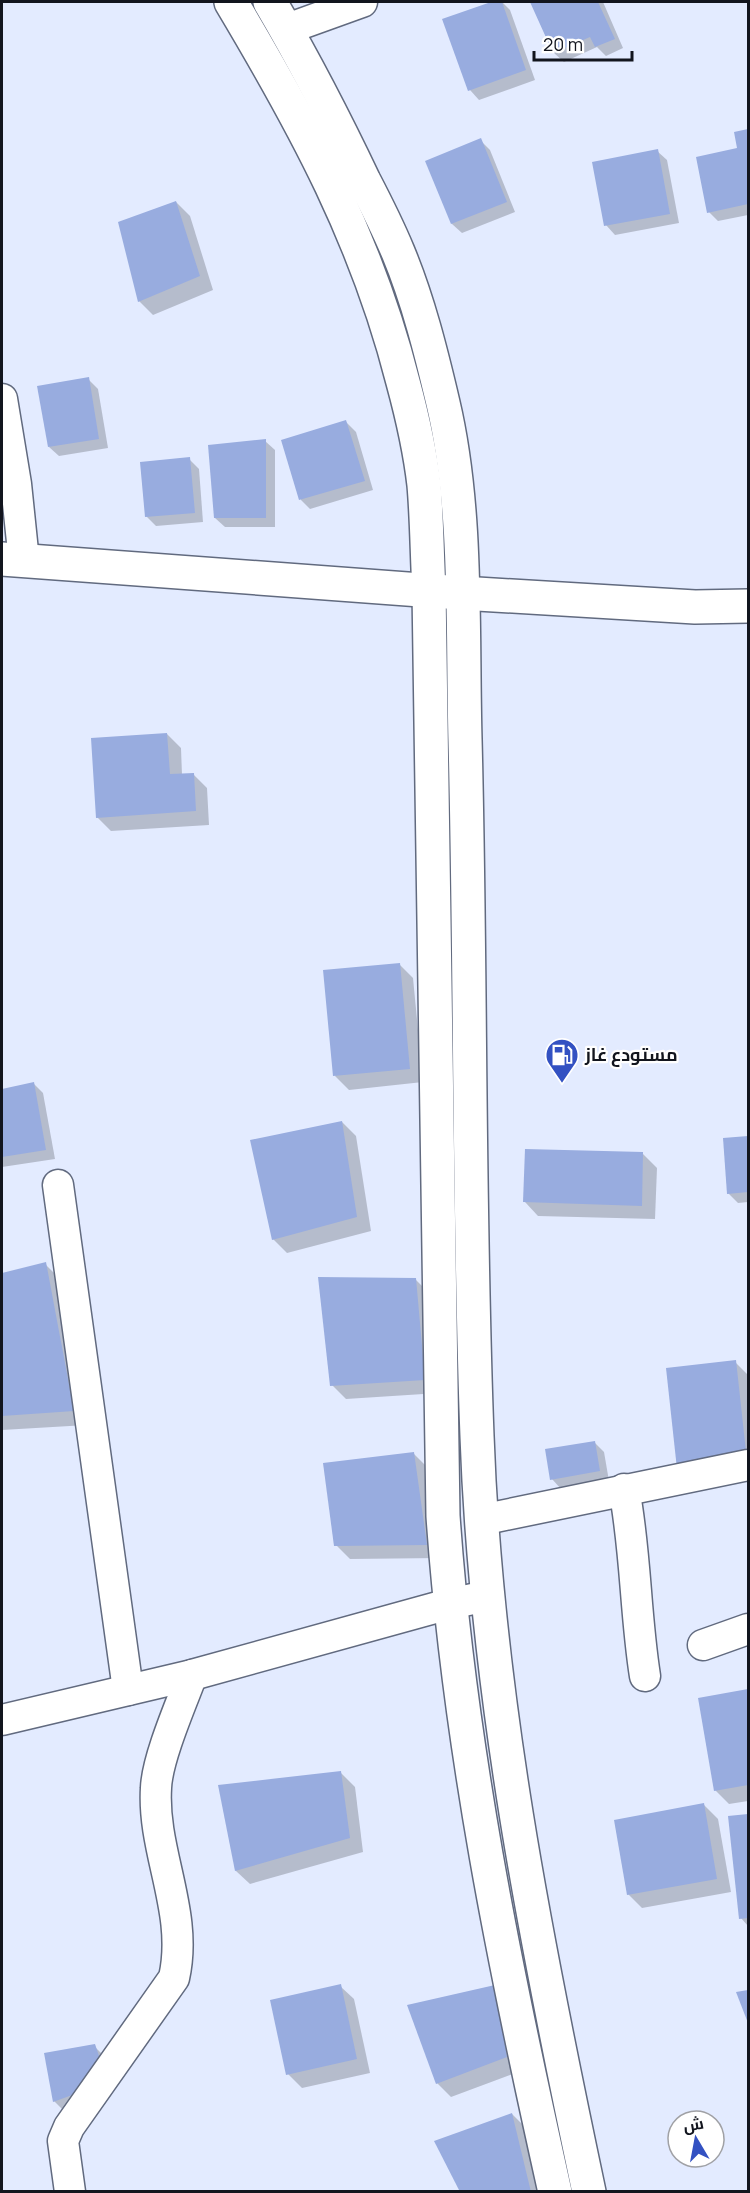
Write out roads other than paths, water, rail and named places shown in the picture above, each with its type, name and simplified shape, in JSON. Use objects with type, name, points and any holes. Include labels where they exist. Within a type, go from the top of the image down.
[{"type":"main road","points":[[231,2],[301,123],[347,216],[387,320],[410,407],[424,484],[429,590],[443,1516],[449,1604],[493,1896],[555,2192]]},
{"type":"main road","points":[[270,2],[287,29],[346,143],[398,250],[417,306],[444,408],[454,475],[461,593],[473,1295],[481,1520],[499,1705],[518,1830],[589,2192]]},
{"type":"main road","points":[[13,560],[461,593],[696,607],[748,606]]},
{"type":"main road","points":[[441,1296],[473,1295]]},
{"type":"street","points":[[287,29],[362,2]]},
{"type":"street","points":[[2,399],[16,484],[13,560]]},
{"type":"street","points":[[58,1185],[128,1690]]},
{"type":"street","points":[[481,1520],[748,1465]]},
{"type":"street","points":[[624,1489],[633,1539],[637,1621],[645,1676]]},
{"type":"street","points":[[2,1720],[192,1675],[449,1604],[487,1596]]},
{"type":"street","points":[[703,1645],[748,1629]]},
{"type":"street","points":[[70,2192],[63,2141],[69,2127],[174,1978],[180,1954],[157,1811],[156,1786],[192,1675]]},
{"type":"place","name":"مستودع غاز","points":[[562,1084]]}]
